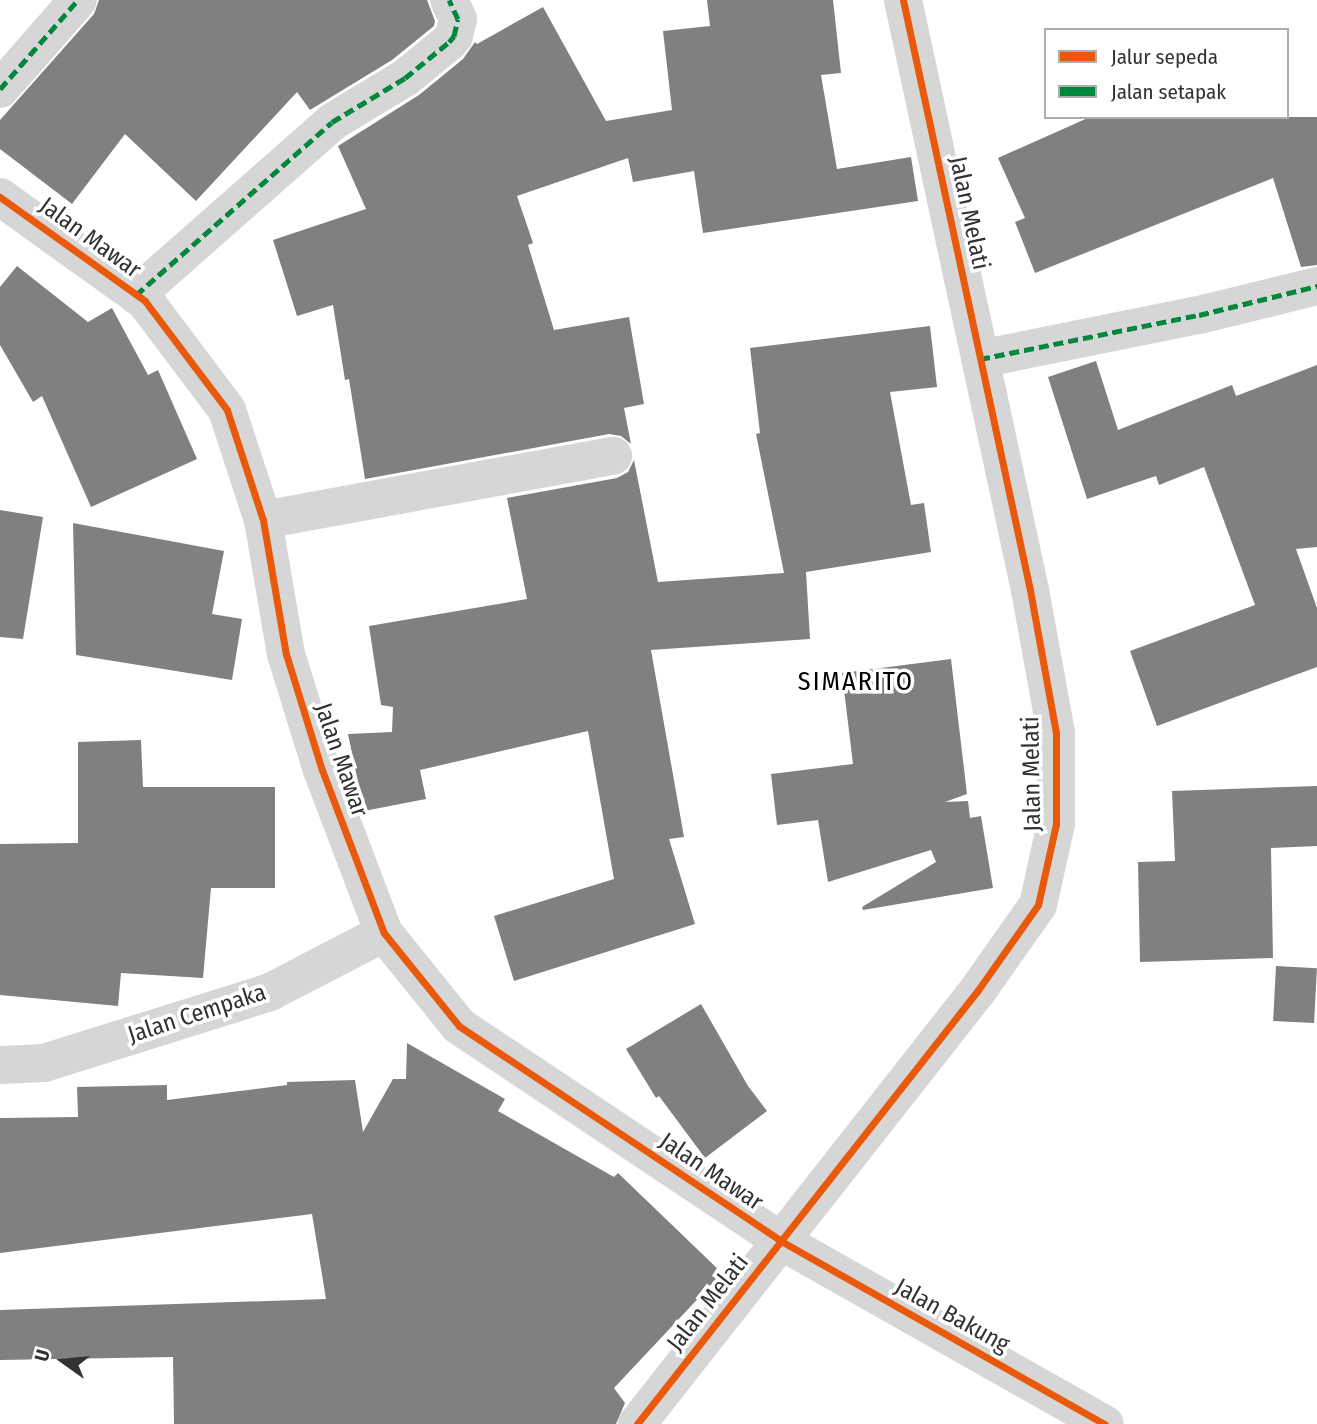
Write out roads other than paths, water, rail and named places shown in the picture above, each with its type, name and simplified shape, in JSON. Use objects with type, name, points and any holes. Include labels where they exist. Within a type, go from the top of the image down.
[{"type":"street","points":[[0,89],[78,0]]},
{"type":"street","points":[[136,295],[332,122],[405,78],[449,42],[457,28],[458,19],[449,0]]},
{"type":"street","name":"Jalan Melati","points":[[637,1424],[978,990],[1038,905],[1056,824],[1056,733],[1030,590],[903,0]]},
{"type":"street","name":"Jalan Mawar","points":[[0,197],[145,301],[227,410],[263,520],[286,654],[322,770],[384,933],[459,1026],[781,1241]]},
{"type":"street","points":[[981,359],[1199,315],[1317,286]]},
{"type":"street","points":[[263,520],[613,456]]},
{"type":"street","name":"Jalan Cempaka","points":[[0,1065],[44,1063],[270,992],[384,933]]},
{"type":"street","name":"Jalan Bakung","points":[[781,1241],[1105,1424]]},
{"type":"district","name":"SIMARITO","points":[[856,682]]}]
